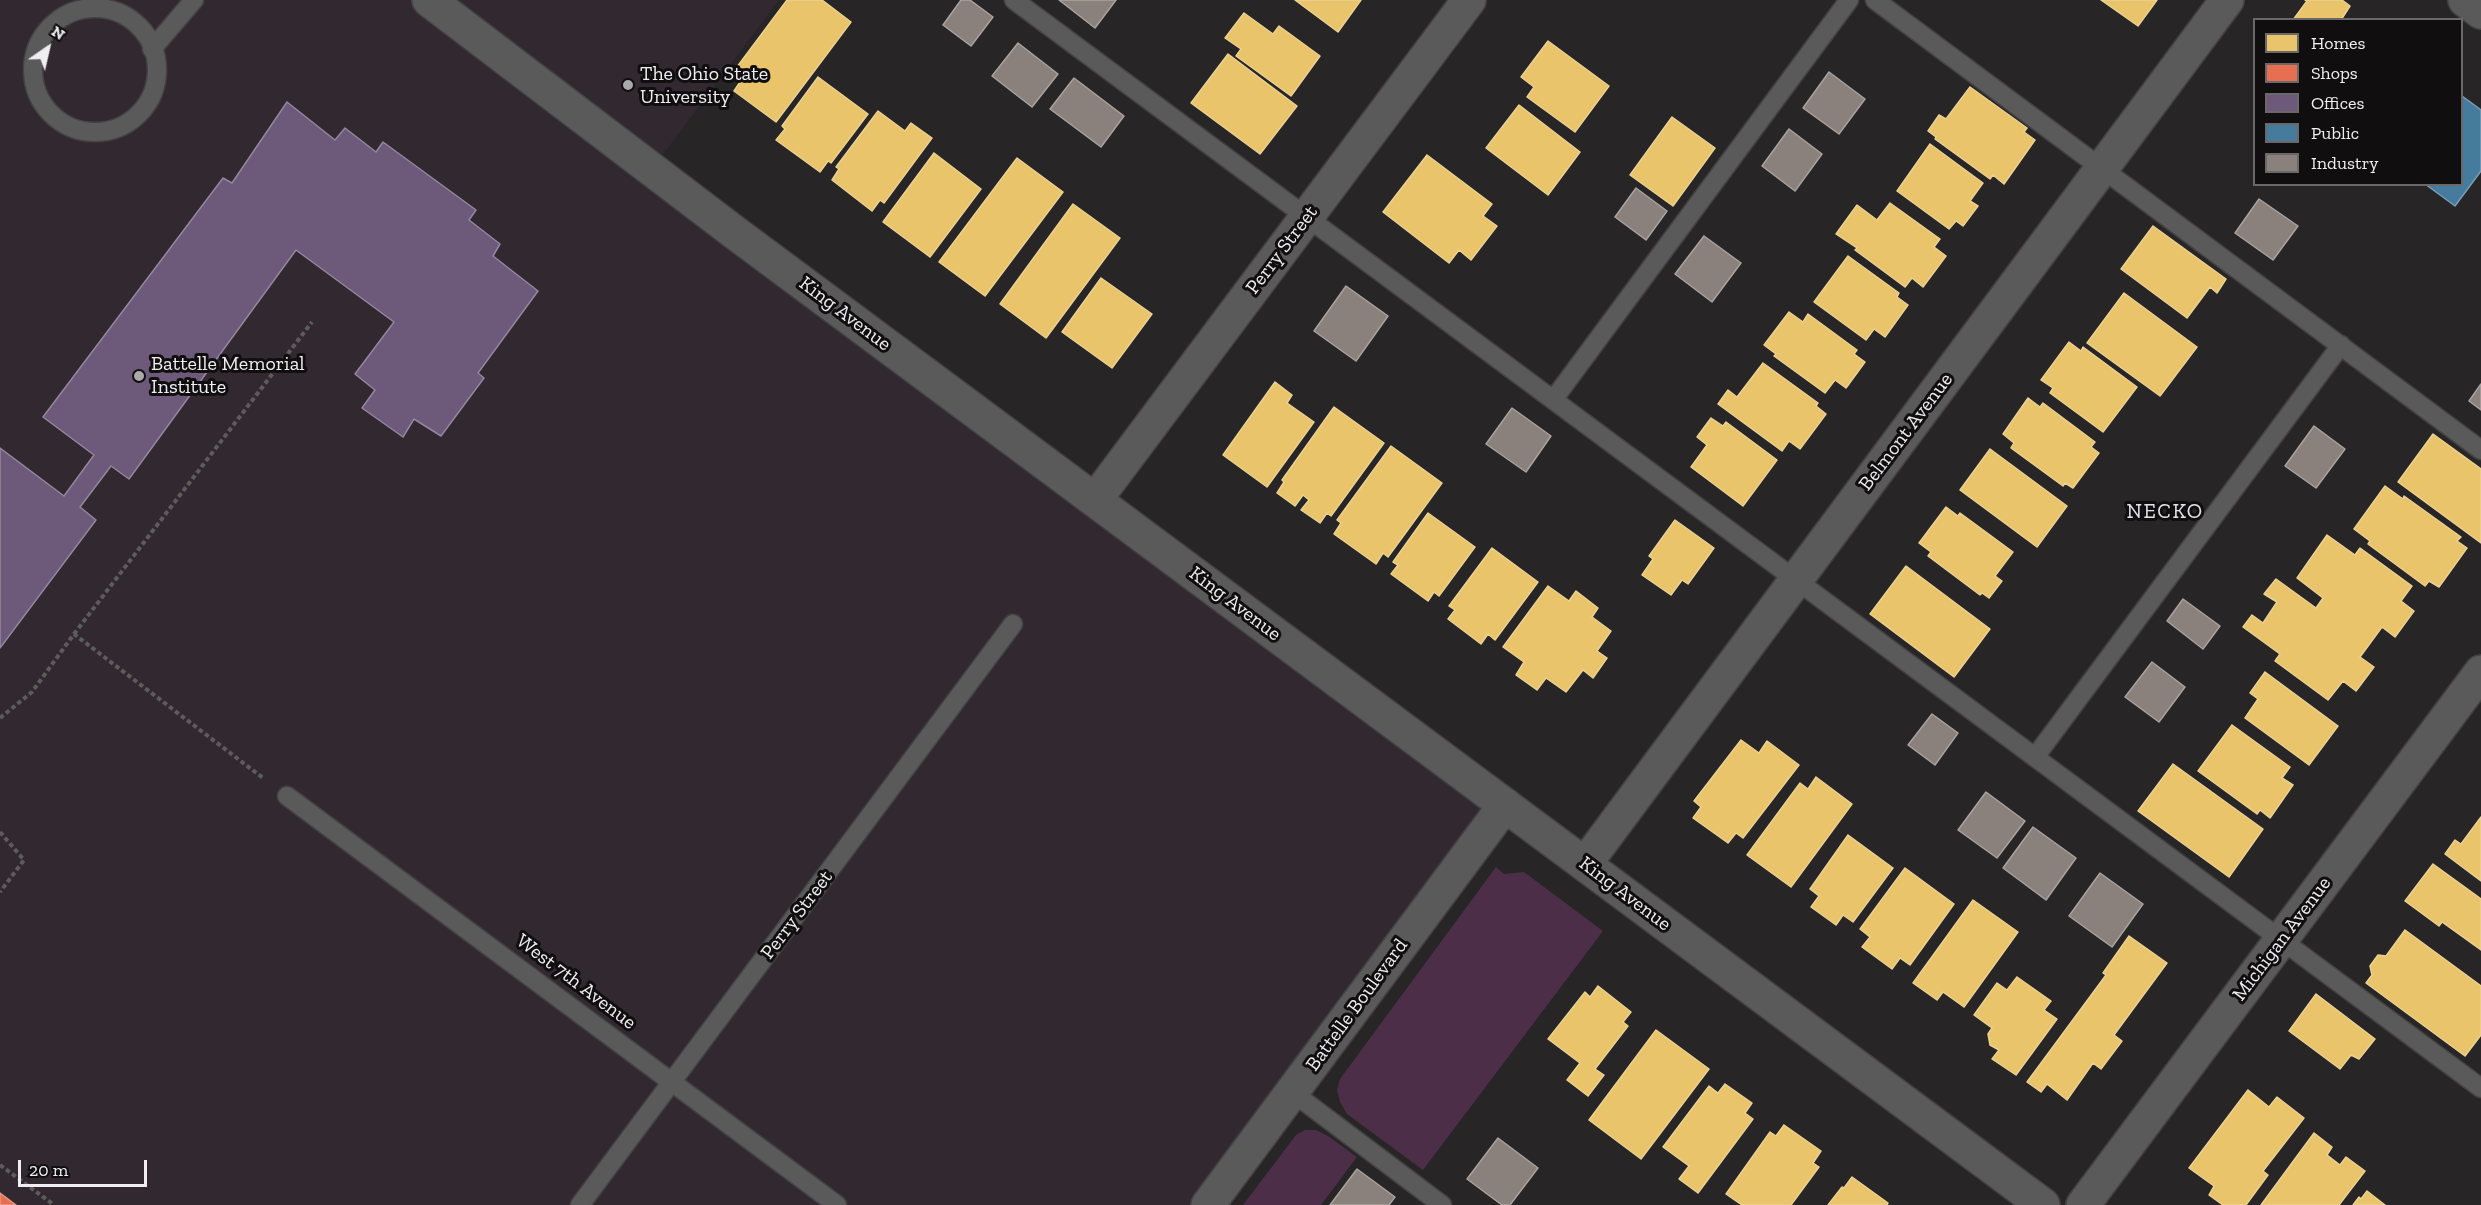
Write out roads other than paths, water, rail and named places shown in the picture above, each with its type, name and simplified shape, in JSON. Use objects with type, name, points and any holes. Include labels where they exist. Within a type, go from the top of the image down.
[{"type":"street","name":"King Avenue","points":[[429,0],[679,190],[2043,1205]]},
{"type":"street","name":"Perry Street","points":[[1095,500],[1469,0]]},
{"type":"street","name":"Belmont Avenue","points":[[1585,864],[2227,0]]},
{"type":"street","points":[[2465,0],[2481,12]]},
{"type":"street","name":"Michigan Avenue","points":[[2084,1205],[2481,672]]},
{"type":"street","name":"Battelle Boulevard","points":[[1209,1205],[1504,805]]},
{"type":"lane","points":[[152,49],[194,0]]},
{"type":"lane","points":[[1553,400],[1850,0]]},
{"type":"lane","points":[[1875,0],[2481,450]]},
{"type":"lane","points":[[1022,2],[1306,217],[2481,1088]]},
{"type":"lane","points":[[104,4],[137,25],[150,41],[152,49],[156,60],[156,80],[150,99],[137,115],[121,126],[101,132],[81,131],[63,123],[47,110],[37,93],[32,72],[35,51],[45,33],[73,5],[104,4]]},
{"type":"lane","points":[[2035,757],[2341,345]]},
{"type":"lane","name":"Perry Street","points":[[580,1205],[1012,624]]},
{"type":"lane","name":"West 7th Avenue","points":[[287,796],[837,1205]]},
{"type":"lane","points":[[1292,1092],[1442,1205]]},
{"type":"place","name":"The Ohio State University","points":[[628,85]]},
{"type":"place","name":"Battelle Memorial Institute","points":[[139,376]]},
{"type":"district","name":"NECKO","points":[[2165,512]]}]
